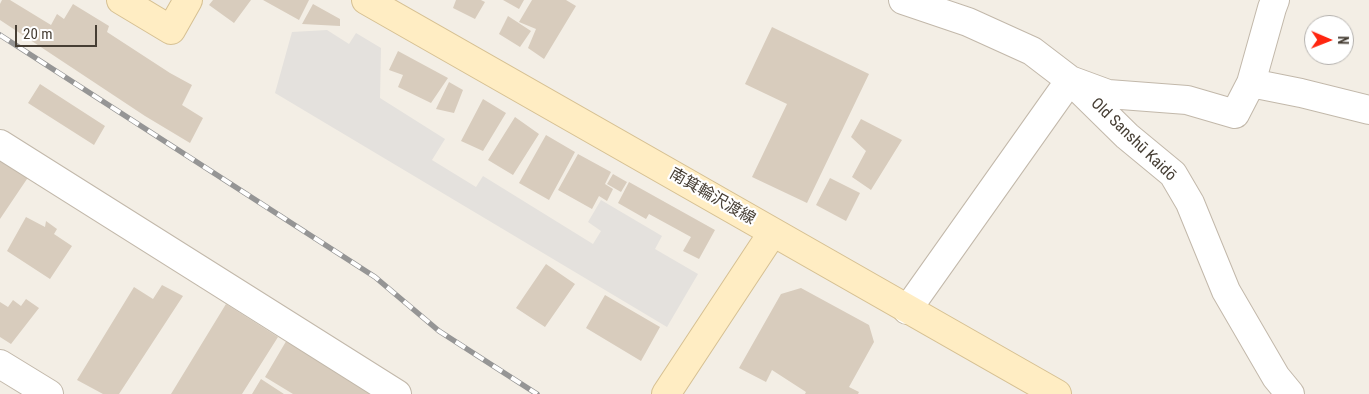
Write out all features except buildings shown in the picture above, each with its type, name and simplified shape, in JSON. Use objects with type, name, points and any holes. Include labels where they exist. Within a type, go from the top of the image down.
[{"type":"main road","points":[[121,0],[171,30],[188,0]]},
{"type":"main road","name":"南箕輪沢渡線","points":[[366,0],[1057,394]]},
{"type":"main road","points":[[666,394],[773,232]]},
{"type":"street","name":"Old Sanshū Kaidō","points":[[903,0],[968,22],[1032,51],[1070,80],[1127,136],[1173,174],[1190,203],[1226,291],[1276,377],[1290,394]]},
{"type":"street","points":[[907,310],[1070,80],[1108,94],[1187,100],[1235,114],[1251,83],[1275,0]]},
{"type":"street","points":[[1251,83],[1369,110]]},
{"type":"street","points":[[0,144],[397,394]]},
{"type":"street","points":[[0,364],[49,394]]},
{"type":"shaded area","points":[[327,30],[349,44],[356,33],[381,48],[380,98],[445,139],[432,160],[476,187],[483,176],[593,244],[601,231],[588,222],[601,200],[662,236],[655,249],[698,274],[667,327],[275,93],[292,32]]},
{"type":"railway","points":[[0,35],[375,277],[439,331],[537,394]]}]
